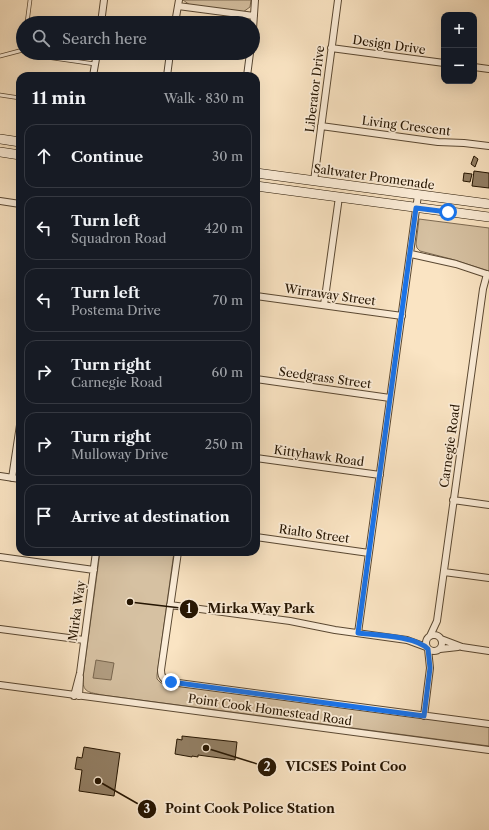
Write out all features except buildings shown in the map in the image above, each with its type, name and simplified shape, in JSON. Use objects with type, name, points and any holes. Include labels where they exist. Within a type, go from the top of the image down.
[{"type":"street","points":[[102,16],[104,0]]},
{"type":"street","points":[[175,16],[178,3],[254,16],[255,0]]},
{"type":"street","name":"Liberator Drive","points":[[314,181],[338,0]]},
{"type":"street","name":"Design Drive","points":[[331,48],[441,63]]},
{"type":"street","points":[[94,72],[95,60]]},
{"type":"street","points":[[168,72],[169,60]]},
{"type":"street","points":[[248,72],[249,60]]},
{"type":"street","points":[[477,67],[489,69]]},
{"type":"street","name":"Living Crescent","points":[[321,126],[438,142],[489,146]]},
{"type":"street","points":[[0,139],[16,141]]},
{"type":"street","points":[[0,152],[16,154]]},
{"type":"street","name":"Saltwater Promenade","points":[[260,174],[489,204]]},
{"type":"street","name":"Saltwater Promenade","points":[[260,187],[489,217]]},
{"type":"street","points":[[358,633],[418,195]]},
{"type":"street","points":[[324,305],[339,197]]},
{"type":"street","points":[[0,201],[16,203]]},
{"type":"street","points":[[410,254],[456,264],[488,275]]},
{"type":"street","name":"Carnegie Road","points":[[440,638],[437,621],[482,289],[488,275]]},
{"type":"street","name":"Wirraway Street","points":[[260,297],[402,316]]},
{"type":"street","name":"Seedgrass Street","points":[[260,380],[390,398]]},
{"type":"street","points":[[12,478],[16,452]]},
{"type":"street","name":"Kittyhawk Road","points":[[260,459],[380,475]]},
{"type":"street","points":[[0,476],[16,478]]},
{"type":"street","points":[[454,500],[489,505]]},
{"type":"street","name":"Rialto Street","points":[[260,539],[369,553]]},
{"type":"street","name":"Mirka Way","points":[[77,696],[96,556]]},
{"type":"street","points":[[177,556],[161,670],[161,675],[166,680],[179,683],[489,724]]},
{"type":"street","points":[[0,557],[94,570]]},
{"type":"street","points":[[444,572],[489,578]]},
{"type":"street","points":[[170,605],[283,620],[407,640],[434,651],[462,647]]},
{"type":"street","name":"Carnegie Road","points":[[428,637],[437,621]]},
{"type":"street","points":[[0,629],[84,640]]},
{"type":"street","points":[[407,640],[435,635],[462,647],[489,651]]},
{"type":"street","points":[[424,716],[430,668],[425,642],[428,637]]},
{"type":"street","points":[[430,668],[442,644],[440,638]]},
{"type":"street","name":"Point Cook Homestead Road","points":[[0,685],[489,750]]},
{"type":"lane","points":[[28,16],[30,0]]},
{"type":"lane","points":[[0,56],[16,52]]},
{"type":"lane","points":[[67,60],[95,64]]},
{"type":"lane","points":[[0,95],[16,97]]},
{"type":"shaded area","points":[[183,0],[251,0],[250,7],[243,12],[190,5]]},
{"type":"shaded area","points":[[419,219],[489,228],[489,271],[420,251],[416,244]]},
{"type":"shaded area","points":[[99,556],[173,556],[157,675],[157,679],[161,683],[489,727],[489,746],[102,695],[87,691],[84,686],[83,677]]},
{"type":"shaded area","points":[[96,660],[114,663],[111,680],[93,678]]},
{"type":"place","name":"Mirka Way Park","points":[[130,602]]},
{"type":"place","name":"VICSES Point Coo","points":[[206,748]]},
{"type":"place","name":"Point Cook Police Station","points":[[98,781]]},
{"type":"route","points":[[171,682],[424,716],[430,668],[428,649],[415,642],[407,640],[358,633],[416,208],[448,212]]}]
